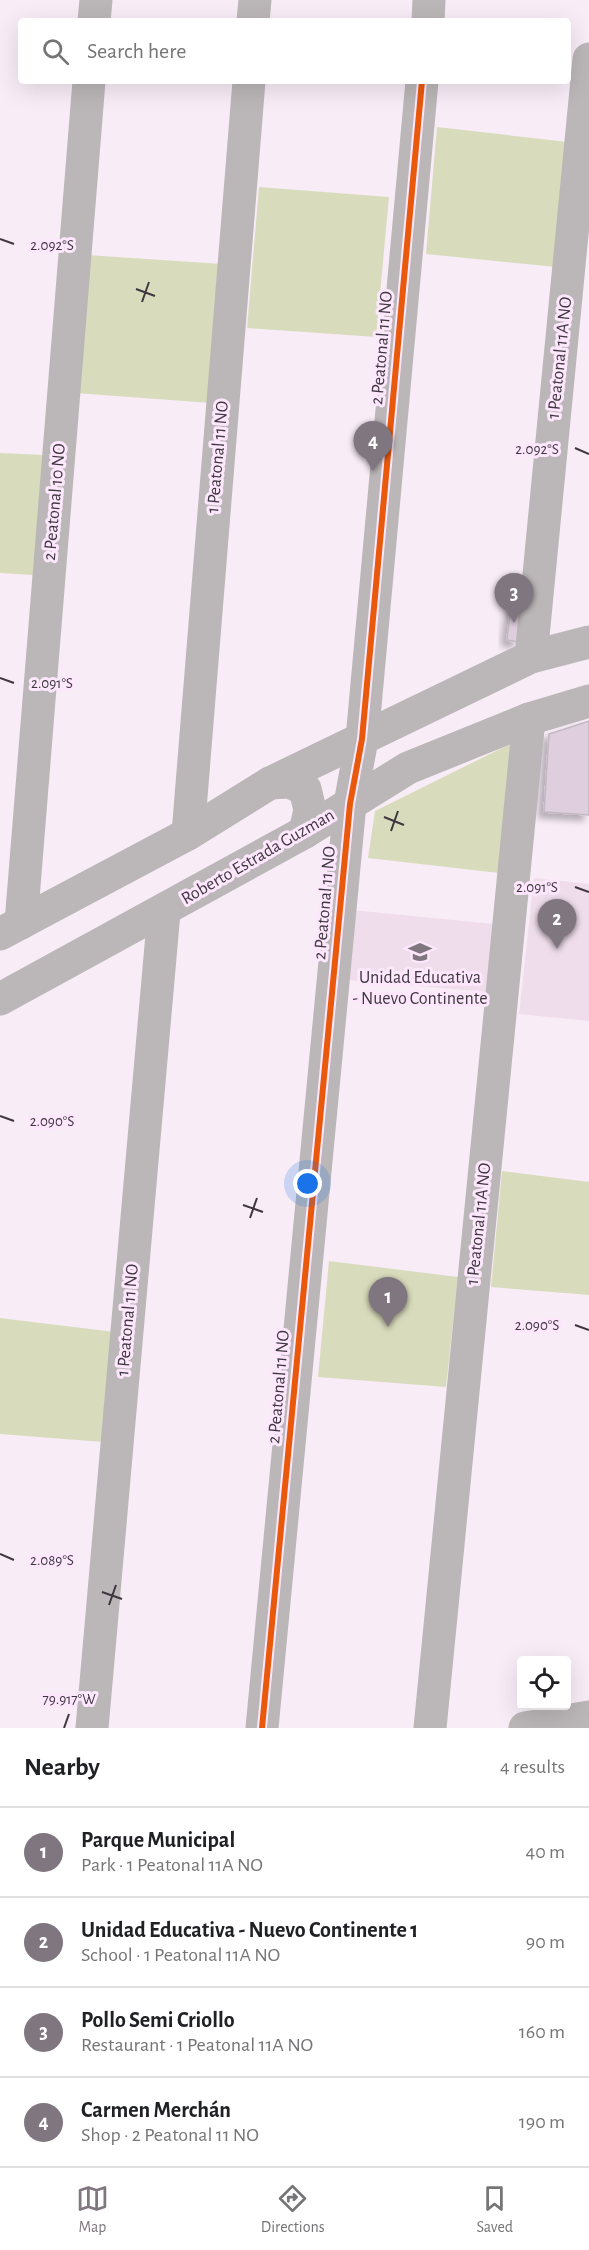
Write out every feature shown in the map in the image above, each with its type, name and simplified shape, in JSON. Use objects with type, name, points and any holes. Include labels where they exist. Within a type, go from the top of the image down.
[{"type":"street","points":[[94,18],[96,0]]},
{"type":"street","points":[[253,18],[255,0]]},
{"type":"street","points":[[428,18],[429,0]]},
{"type":"street","name":"1 Peatonal 11A NO","points":[[531,657],[589,59]]},
{"type":"street","name":"2 Peatonal 10 NO","points":[[10,928],[90,84]]},
{"type":"street","name":"1 Peatonal 11 NO","points":[[188,834],[249,84]]},
{"type":"street","name":"2 Peatonal 11 NO","points":[[262,1728],[350,804],[375,733],[422,84]]},
{"type":"street","points":[[10,928],[188,834],[270,783],[531,657],[589,642]]},
{"type":"street","name":"Roberto Estrada Guzman","points":[[0,999],[164,912],[305,832],[408,768],[529,719],[589,701]]},
{"type":"street","name":"1 Peatonal 11A NO","points":[[430,1728],[529,719]]},
{"type":"street","points":[[375,733],[380,741],[381,755],[392,767],[408,768]]},
{"type":"street","points":[[270,783],[289,782],[305,789],[310,800],[305,832]]},
{"type":"street","name":"1 Peatonal 11 NO","points":[[92,1728],[164,912]]},
{"type":"street","points":[[525,1728],[589,1717]]},
{"type":"shaded area","points":[[534,878],[589,884],[589,1021],[519,1014]]},
{"type":"shaded area","name":"Unidad Educativa - Nuevo Continente","points":[[352,910],[493,924],[488,992],[348,980]]},
{"type":"green space","points":[[437,127],[568,142],[556,267],[426,254]]},
{"type":"green space","points":[[259,187],[389,197],[376,337],[247,328]]},
{"type":"green space","points":[[87,255],[222,264],[211,403],[75,393]]},
{"type":"green space","points":[[0,453],[44,455],[33,575],[0,573]]},
{"type":"green space","points":[[512,743],[499,873],[368,858],[375,811]]},
{"type":"green space","points":[[502,1171],[589,1182],[589,1295],[491,1287]]},
{"type":"green space","points":[[329,1261],[458,1277],[446,1387],[318,1377]]},
{"type":"green space","points":[[0,1318],[115,1332],[103,1442],[0,1434]]},
{"type":"building","points":[[511,605],[522,606],[518,642],[507,640]]},
{"type":"building","points":[[589,721],[589,815],[544,812],[549,734]]},
{"type":"cycle path","points":[[262,1728],[350,804],[362,739],[422,84]]},
{"type":"place","name":"Carmen Merchán","points":[[373,471]]},
{"type":"place","name":"Pollo Semi Criollo","points":[[514,623]]},
{"type":"place","name":"Unidad Educativa - Nuevo Continente 1","points":[[557,949]]},
{"type":"place","name":"Unidad Educativa - Nuevo Continente","points":[[420,952]]},
{"type":"place","name":"Parque Municipal","points":[[388,1327]]}]
